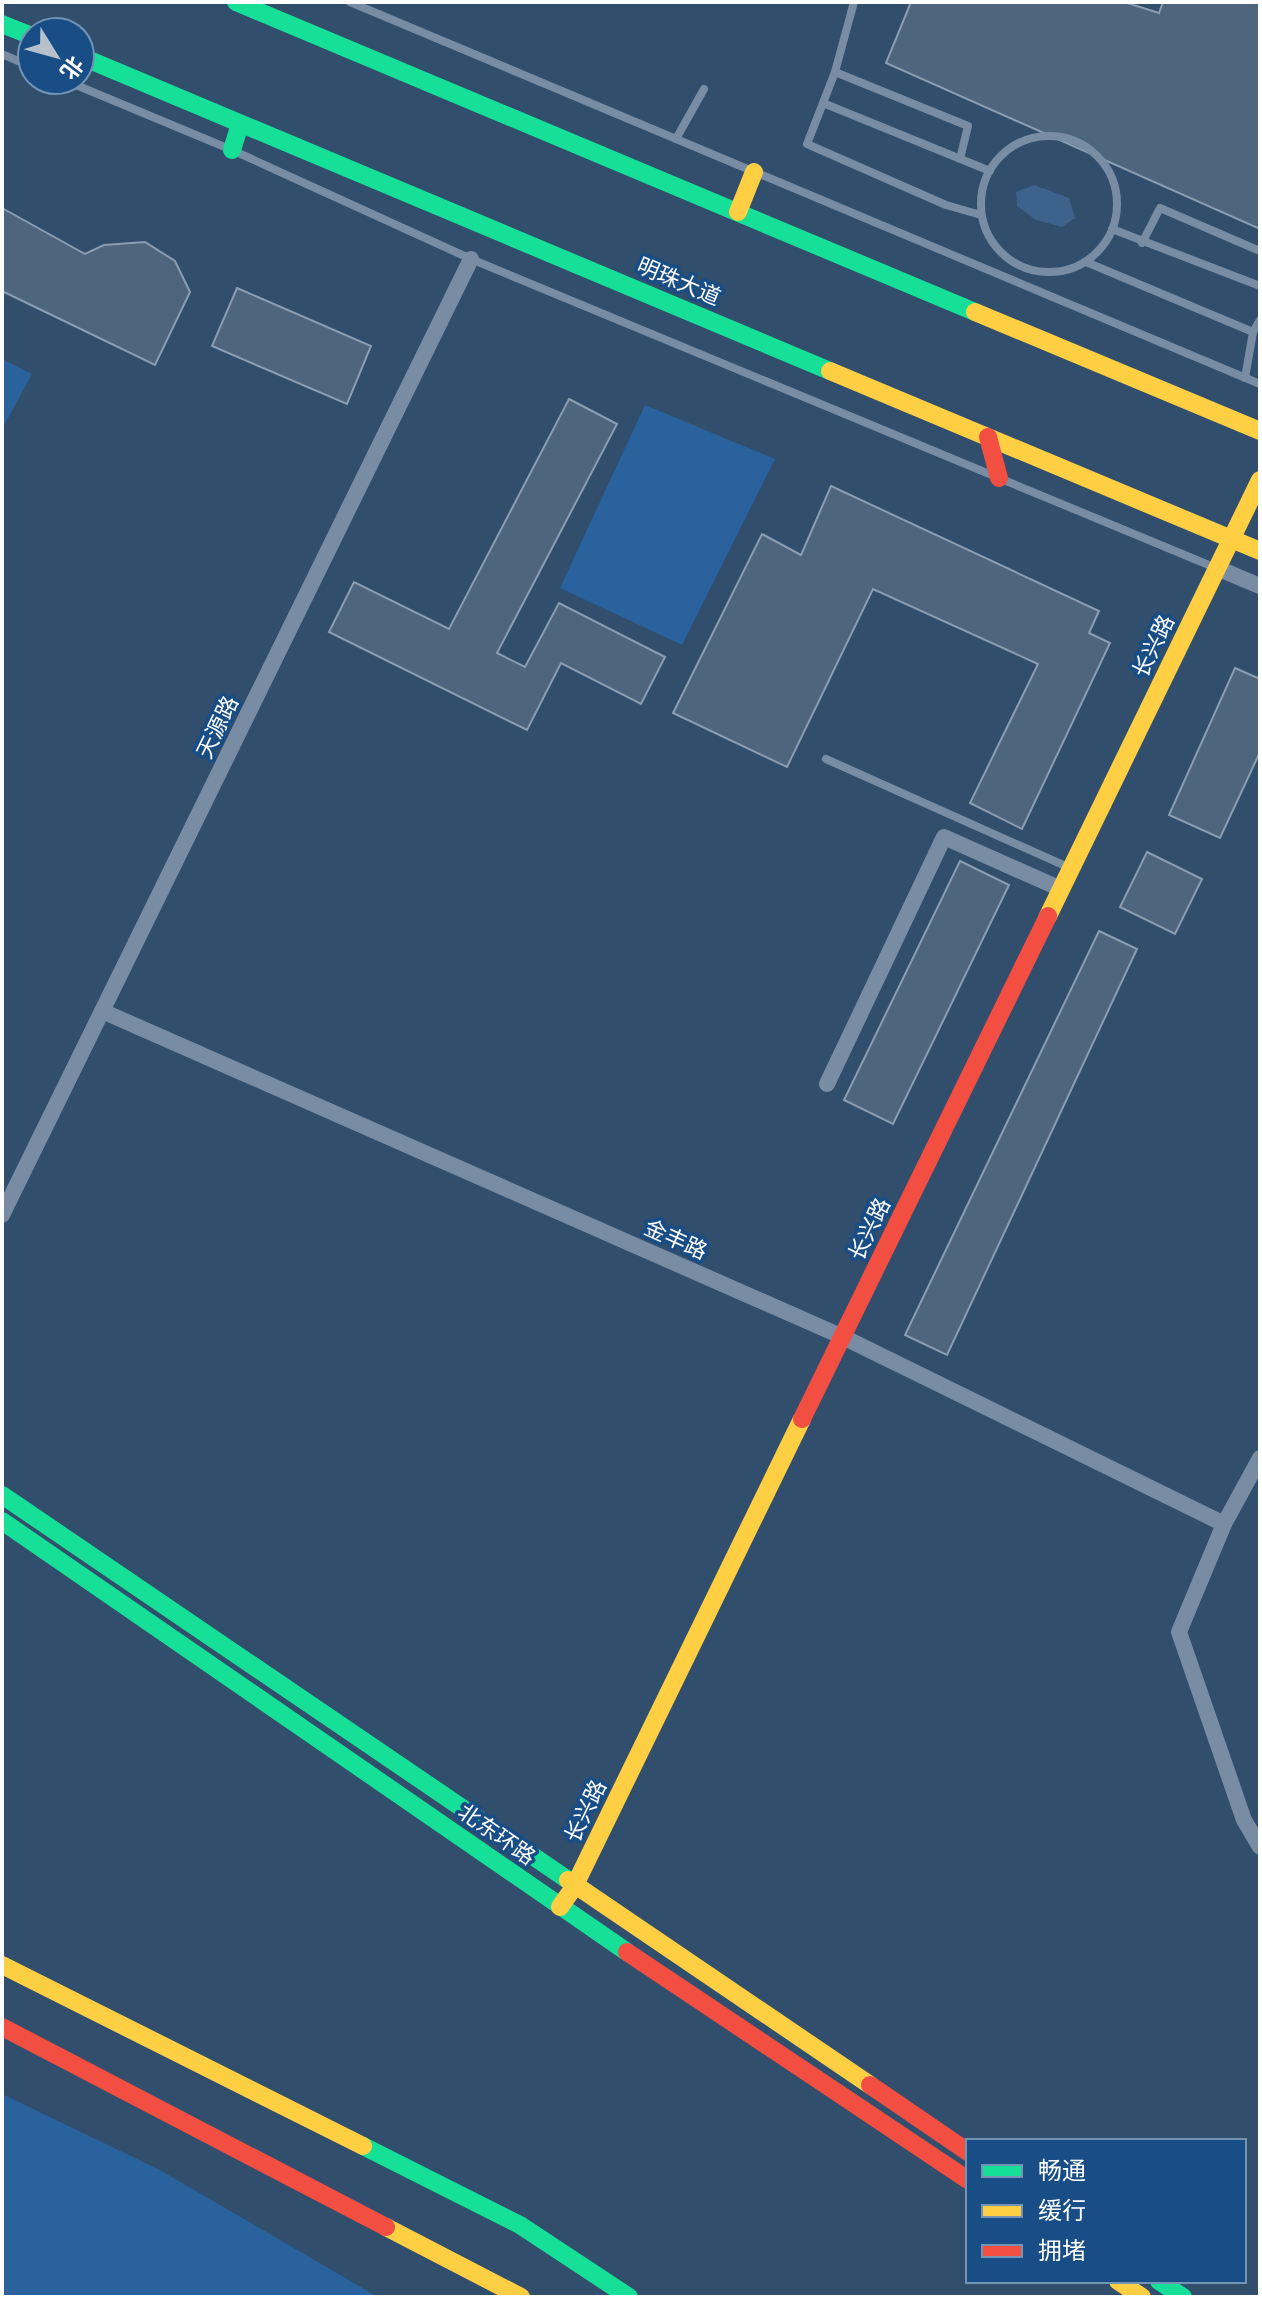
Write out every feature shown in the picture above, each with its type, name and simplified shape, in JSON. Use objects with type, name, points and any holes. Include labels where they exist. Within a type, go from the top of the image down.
[{"type":"main road","points":[[236,2],[1260,431]]},
{"type":"main road","points":[[282,21],[288,2]]},
{"type":"main road","name":"明珠大道","points":[[96,63],[1260,553]]},
{"type":"main road","points":[[232,150],[240,124]]},
{"type":"main road","points":[[738,212],[754,172]]},
{"type":"main road","points":[[988,437],[999,478]]},
{"type":"main road","name":"长兴路","points":[[560,1907],[574,1887],[1260,480]]},
{"type":"main road","points":[[1217,568],[1260,553]]},
{"type":"main road","name":"北东环路","points":[[2,1495],[574,1887],[966,2151]]},
{"type":"main road","name":"北东环路","points":[[2,1521],[560,1907],[966,2179]]},
{"type":"main road","points":[[2,1965],[520,2225],[629,2297]]},
{"type":"main road","points":[[2,2027],[521,2297]]},
{"type":"main road","points":[[1121,2283],[1142,2297]]},
{"type":"main road","points":[[1162,2283],[1183,2297]]},
{"type":"street","name":"天源路","points":[[2,1215],[471,259]]},
{"type":"street","points":[[1217,568],[1260,586]]},
{"type":"street","points":[[827,1084],[944,837],[950,848],[1061,889]]},
{"type":"street","name":"金丰路","points":[[102,1011],[843,1337],[1224,1524]]},
{"type":"street","points":[[1260,1458],[1224,1524],[1179,1632],[1244,1820],[1260,1847]]},
{"type":"lane","points":[[350,2],[1260,384]]},
{"type":"lane","points":[[854,2],[835,72],[807,144],[946,205],[981,215]]},
{"type":"lane","points":[[835,72],[968,126],[960,159]]},
{"type":"lane","points":[[676,139],[704,89]]},
{"type":"lane","points":[[96,93],[232,150],[471,259],[1217,568]]},
{"type":"lane","points":[[823,103],[990,171]]},
{"type":"lane","points":[[1045,136],[1067,138],[1088,148],[1104,163],[1114,183],[1118,205],[1112,229],[1103,247],[1086,262],[1066,271],[1043,273],[1021,267],[1002,255],[988,237],[981,215],[982,192],[990,171],[1004,153],[1023,141],[1045,136]]},
{"type":"lane","points":[[1142,243],[1160,208],[1260,251]]},
{"type":"lane","points":[[1112,229],[1260,286]]},
{"type":"lane","points":[[1086,262],[1253,332]]},
{"type":"lane","points":[[1245,378],[1253,332],[1260,320]]},
{"type":"lane","points":[[826,759],[1071,869]]},
{"type":"shaded area","points":[[1034,185],[1069,198],[1075,218],[1062,227],[1036,220],[1017,206],[1016,192]]},
{"type":"shaded area","points":[[2,359],[32,374],[2,429]]},
{"type":"shaded area","points":[[645,405],[775,459],[682,645],[560,588]]},
{"type":"shaded area","points":[[2,2094],[160,2170],[378,2297],[2,2297]]},
{"type":"building","points":[[911,2],[1124,2],[1159,13],[1163,2],[1260,2],[1260,229],[886,63]]},
{"type":"building","points":[[2,208],[85,254],[104,245],[145,242],[175,261],[190,292],[155,365],[2,291]]},
{"type":"building","points":[[237,288],[371,346],[347,404],[212,346]]},
{"type":"building","points":[[569,399],[617,424],[497,653],[525,667],[559,603],[665,657],[641,704],[561,663],[527,730],[329,632],[354,582],[449,629]]},
{"type":"building","points":[[831,486],[1099,611],[1089,633],[1110,643],[1022,829],[970,803],[1038,664],[873,589],[787,767],[673,713],[762,534],[801,555]]},
{"type":"building","points":[[1235,668],[1260,679],[1260,752],[1220,838],[1169,815]]},
{"type":"building","points":[[1147,852],[1202,879],[1175,934],[1120,907]]},
{"type":"building","points":[[960,861],[1009,885],[893,1124],[844,1100]]},
{"type":"building","points":[[1099,931],[1137,949],[947,1355],[905,1335]]},
{"type":"traffic: fast","points":[[236,2],[975,312]]},
{"type":"traffic: fast","points":[[2,24],[16,30]]},
{"type":"traffic: fast","points":[[96,63],[830,371]]},
{"type":"traffic: fast","points":[[232,150],[240,124]]},
{"type":"traffic: fast","points":[[2,1495],[568,1880]]},
{"type":"traffic: fast","points":[[2,1521],[627,1952]]},
{"type":"traffic: fast","points":[[363,2146],[520,2225],[629,2297]]},
{"type":"traffic: fast","points":[[1162,2283],[1183,2297]]},
{"type":"traffic: slow","points":[[738,212],[754,172]]},
{"type":"traffic: slow","points":[[975,312],[1260,431]]},
{"type":"traffic: slow","points":[[830,371],[1260,551]]},
{"type":"traffic: slow","points":[[1048,916],[1260,480]]},
{"type":"traffic: slow","points":[[560,1907],[574,1887],[802,1419]]},
{"type":"traffic: slow","points":[[568,1880],[870,2085]]},
{"type":"traffic: slow","points":[[2,1965],[363,2146]]},
{"type":"traffic: slow","points":[[386,2227],[521,2297]]},
{"type":"traffic: slow","points":[[1121,2283],[1142,2297]]},
{"type":"traffic: jam","points":[[988,437],[999,478]]},
{"type":"traffic: jam","points":[[802,1419],[1048,916]]},
{"type":"traffic: jam","points":[[627,1952],[966,2179]]},
{"type":"traffic: jam","points":[[2,2027],[386,2227]]},
{"type":"traffic: jam","points":[[870,2085],[966,2151]]}]
